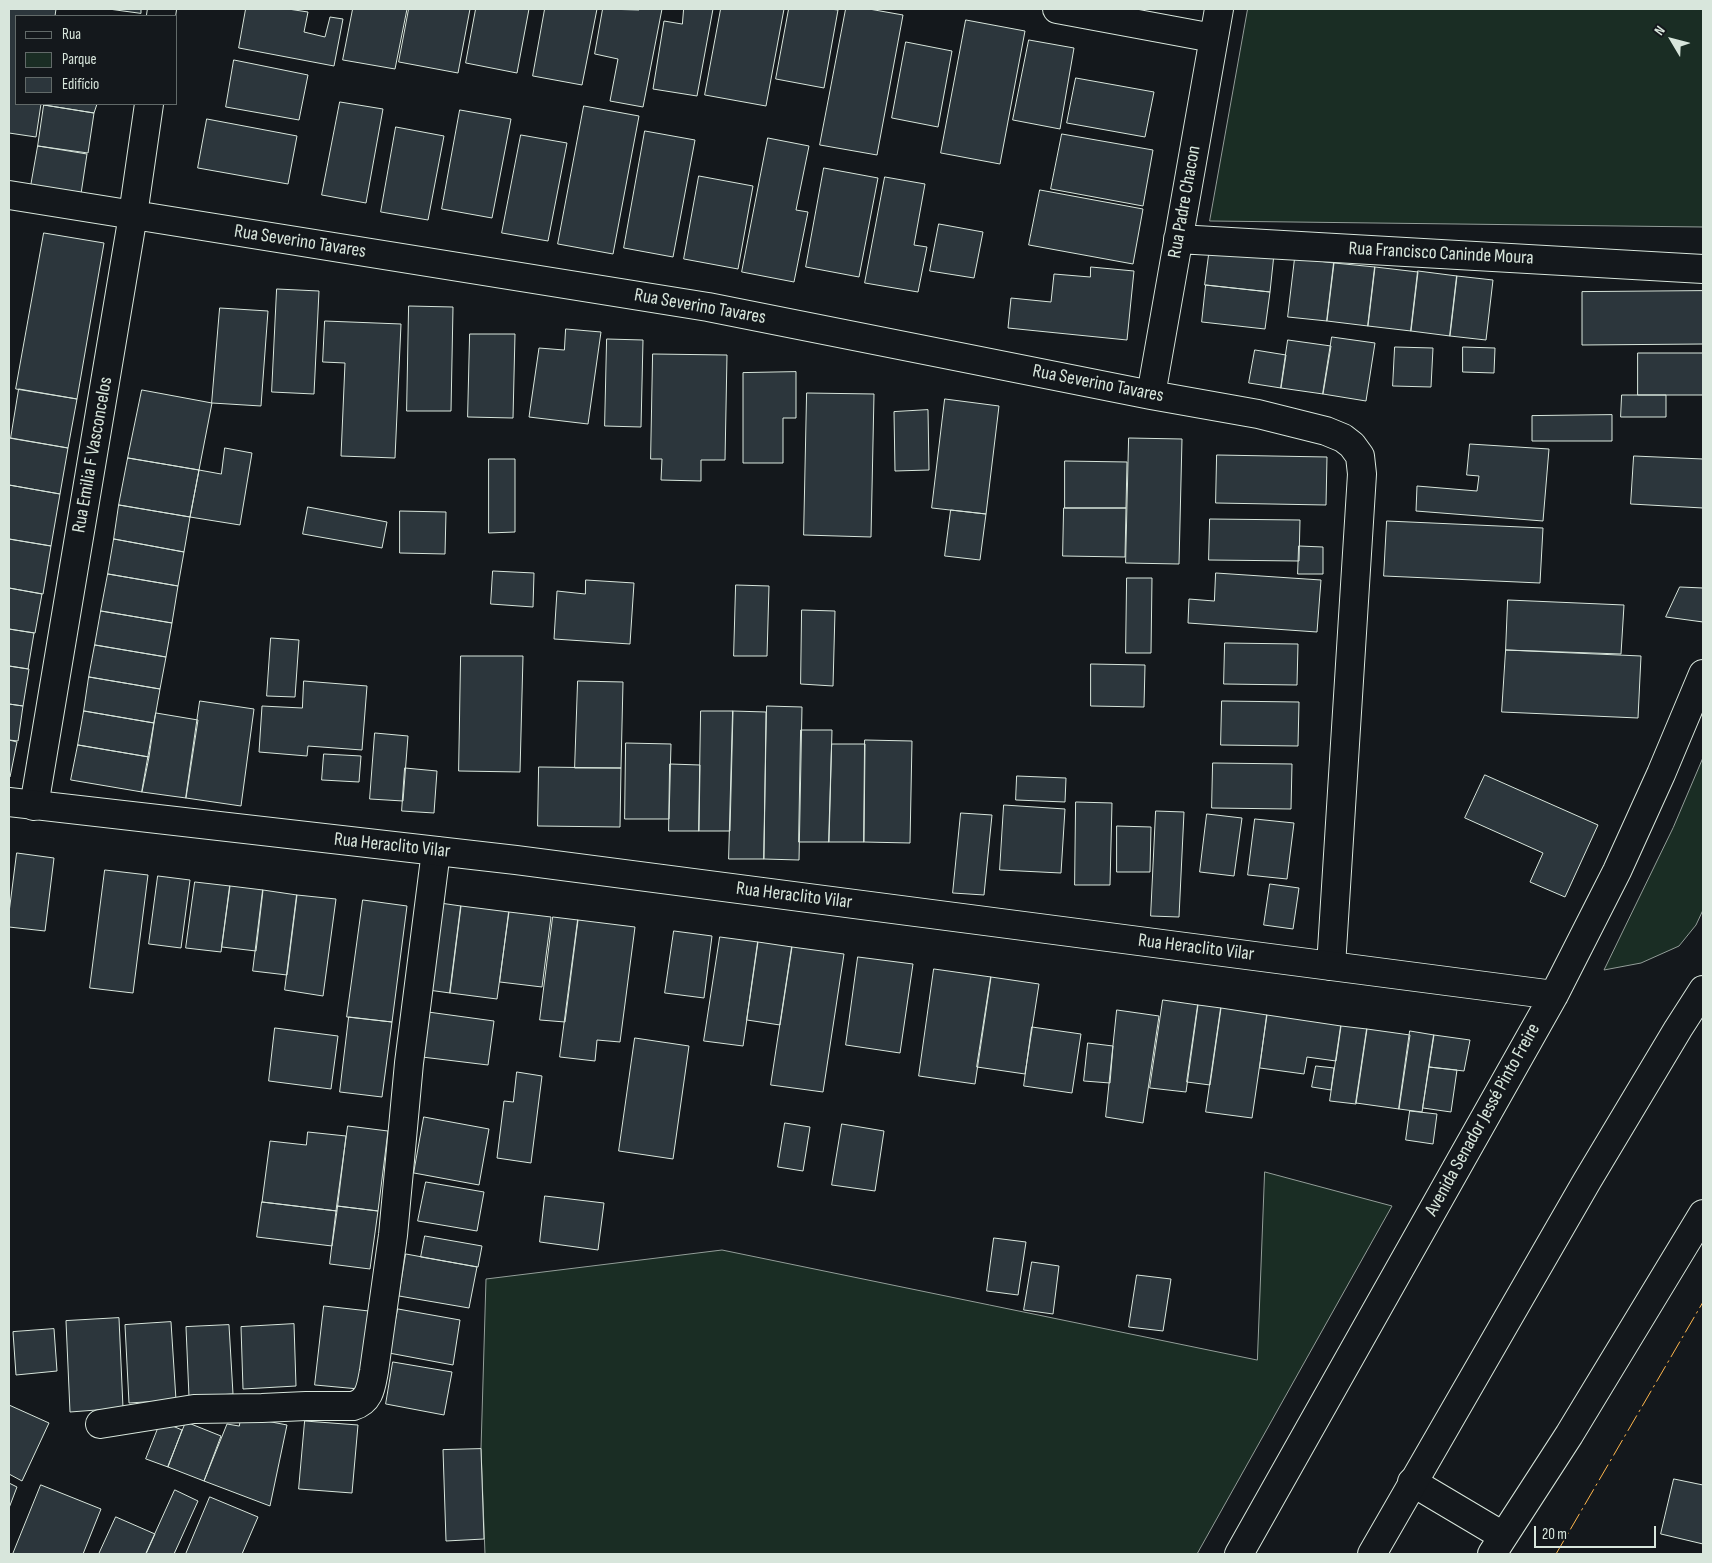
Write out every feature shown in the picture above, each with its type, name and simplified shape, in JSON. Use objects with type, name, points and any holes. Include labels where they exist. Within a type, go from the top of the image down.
[{"type":"main road","points":[[1057,9],[1213,38]]},
{"type":"main road","name":"Rua Padre Chacon","points":[[1151,395],[1219,9]]},
{"type":"main road","name":"Rua Emilia F Vasconcelos","points":[[21,804],[133,215],[149,105]]},
{"type":"main road","name":"Rua Severino Tavares","points":[[9,195],[708,307],[1151,395],[1258,414],[1326,431],[1343,438],[1352,445],[1360,456],[1362,474],[1332,966]]},
{"type":"main road","name":"Rua Francisco Caninde Moura","points":[[1178,239],[1703,269]]},
{"type":"main road","name":"Avenida Senador Jessé Pinto Freire","points":[[1239,1554],[1554,994],[1617,871],[1661,774],[1703,674]]},
{"type":"main road","name":"Rua Heraclito Vilar","points":[[21,804],[526,862],[1554,994]]},
{"type":"main road","points":[[100,1424],[194,1408],[353,1406],[360,1404],[367,1398],[374,1371],[393,1235],[409,1063],[436,851]]},
{"type":"main road","points":[[1372,1554],[1587,1181],[1678,1028],[1703,990]]},
{"type":"main road","points":[[1412,1482],[1498,1545],[1569,1435],[1703,1214]]},
{"type":"green space","points":[[1248,9],[1703,9],[1703,227],[1210,221]]},
{"type":"green space","points":[[1703,758],[1703,910],[1696,925],[1679,946],[1641,963],[1604,970],[1673,828]]},
{"type":"green space","points":[[1265,1172],[1392,1206],[1197,1554],[485,1554],[481,1449],[486,1279],[722,1250],[1257,1360]]},
{"type":"building","points":[[9,9],[56,9],[55,15],[15,15],[15,105],[41,105],[36,137],[9,133]]},
{"type":"building","points":[[109,9],[141,9],[141,13]]},
{"type":"building","points":[[246,9],[288,9],[308,12],[304,32],[325,37],[330,17],[343,19],[334,66],[239,48]]},
{"type":"building","points":[[353,9],[407,9],[395,69],[343,60]]},
{"type":"building","points":[[409,9],[470,9],[458,73],[399,62]]},
{"type":"building","points":[[476,9],[529,9],[517,73],[466,63]]},
{"type":"building","points":[[545,9],[597,9],[582,85],[533,76]]},
{"type":"building","points":[[603,9],[662,9],[643,107],[610,101],[618,59],[595,54]]},
{"type":"building","points":[[684,9],[713,9],[697,96],[653,89],[664,21],[682,24]]},
{"type":"building","points":[[721,9],[784,9],[766,106],[705,95]]},
{"type":"building","points":[[789,9],[838,10],[824,88],[776,79]]},
{"type":"building","points":[[846,9],[869,9],[903,15],[877,155],[820,145]]},
{"type":"building","points":[[966,20],[1025,31],[1000,164],[941,153]]},
{"type":"building","points":[[1029,40],[1074,48],[1060,129],[1013,120]]},
{"type":"building","points":[[906,42],[952,51],[938,127],[892,118]]},
{"type":"building","points":[[234,60],[308,75],[299,120],[226,107]]},
{"type":"building","points":[[1076,78],[1154,92],[1145,137],[1067,123]]},
{"type":"building","points":[[340,102],[383,109],[366,203],[322,195]]},
{"type":"building","points":[[44,105],[97,105],[94,113]]},
{"type":"building","points":[[44,105],[94,113],[88,153],[38,146]]},
{"type":"building","points":[[584,106],[639,116],[613,254],[558,244]]},
{"type":"building","points":[[460,110],[511,119],[492,218],[442,209]]},
{"type":"building","points":[[207,119],[297,136],[288,184],[198,168]]},
{"type":"building","points":[[396,127],[444,136],[428,220],[381,212]]},
{"type":"building","points":[[645,131],[695,140],[673,257],[624,248]]},
{"type":"building","points":[[1062,134],[1153,150],[1143,206],[1051,189]]},
{"type":"building","points":[[521,135],[567,143],[548,241],[502,233]]},
{"type":"building","points":[[768,138],[809,146],[796,210],[808,212],[794,282],[742,272]]},
{"type":"building","points":[[38,146],[87,154],[81,194],[31,186]]},
{"type":"building","points":[[824,168],[878,178],[859,277],[806,267]]},
{"type":"building","points":[[699,176],[753,186],[738,269],[684,259]]},
{"type":"building","points":[[885,177],[925,184],[914,245],[927,247],[918,292],[865,283]]},
{"type":"building","points":[[1040,190],[1143,209],[1133,264],[1029,245]]},
{"type":"building","points":[[939,224],[983,232],[974,278],[930,271]]},
{"type":"building","points":[[44,233],[104,243],[77,399],[16,389]]},
{"type":"building","points":[[1210,247],[1274,254],[1270,292],[1205,285]]},
{"type":"building","points":[[1295,258],[1334,263],[1327,321],[1288,317]]},
{"type":"building","points":[[1334,263],[1375,267],[1368,326],[1327,321]]},
{"type":"building","points":[[1091,267],[1134,271],[1127,340],[1008,328],[1011,298],[1051,302],[1054,274],[1090,277]]},
{"type":"building","points":[[1375,267],[1418,272],[1411,331],[1368,326]]},
{"type":"building","points":[[1418,271],[1457,276],[1450,336],[1411,331]]},
{"type":"building","points":[[1457,276],[1493,280],[1486,340],[1450,336]]},
{"type":"building","points":[[1206,285],[1270,292],[1265,329],[1202,322]]},
{"type":"building","points":[[277,289],[319,291],[314,394],[272,392]]},
{"type":"building","points":[[1703,291],[1703,344],[1582,345],[1582,292]]},
{"type":"building","points":[[409,306],[453,307],[451,411],[407,411]]},
{"type":"building","points":[[220,308],[268,311],[261,406],[212,403]]},
{"type":"building","points":[[325,321],[401,324],[395,458],[341,456],[345,363],[323,362]]},
{"type":"building","points":[[566,329],[601,332],[588,424],[529,417],[539,348],[564,350]]},
{"type":"building","points":[[470,334],[515,334],[513,418],[468,417]]},
{"type":"building","points":[[1332,337],[1375,343],[1366,401],[1323,394]]},
{"type":"building","points":[[607,339],[643,340],[641,427],[605,426]]},
{"type":"building","points":[[1288,340],[1331,346],[1323,394],[1281,388]]},
{"type":"building","points":[[1395,347],[1433,348],[1431,387],[1393,386]]},
{"type":"building","points":[[1463,347],[1495,348],[1494,373],[1463,372]]},
{"type":"building","points":[[1255,350],[1286,355],[1281,388],[1249,383]]},
{"type":"building","points":[[1638,353],[1703,353],[1703,395],[1638,395]]},
{"type":"building","points":[[653,354],[727,355],[725,460],[701,460],[701,481],[661,480],[662,459],[651,459]]},
{"type":"building","points":[[796,372],[796,418],[783,418],[783,463],[743,463],[743,373]]},
{"type":"building","points":[[19,389],[77,399],[68,448],[11,438]]},
{"type":"building","points":[[142,390],[212,403],[199,470],[128,458]]},
{"type":"building","points":[[807,393],[874,394],[871,537],[804,535]]},
{"type":"building","points":[[1622,395],[1666,395],[1666,417],[1621,417]]},
{"type":"building","points":[[945,399],[999,406],[986,514],[932,508]]},
{"type":"building","points":[[928,410],[929,470],[895,471],[894,412]]},
{"type":"building","points":[[1612,415],[1612,441],[1532,441],[1532,416]]},
{"type":"building","points":[[9,438],[68,448],[60,494],[9,485]]},
{"type":"building","points":[[1129,438],[1182,439],[1179,564],[1126,563]]},
{"type":"building","points":[[1470,444],[1549,449],[1543,521],[1416,511],[1417,486],[1477,491],[1479,476],[1467,475]]},
{"type":"building","points":[[225,448],[252,453],[240,525],[190,517],[199,470],[221,474]]},
{"type":"building","points":[[1217,455],[1327,457],[1326,505],[1216,503]]},
{"type":"building","points":[[1634,456],[1703,459],[1703,508],[1631,504]]},
{"type":"building","points":[[128,458],[199,470],[190,517],[119,505]]},
{"type":"building","points":[[489,459],[515,459],[515,532],[489,533]]},
{"type":"building","points":[[1065,461],[1127,462],[1126,508],[1065,508]]},
{"type":"building","points":[[9,485],[60,494],[51,546],[9,539]]},
{"type":"building","points":[[119,505],[190,517],[184,552],[114,539]]},
{"type":"building","points":[[308,507],[387,522],[382,548],[303,534]]},
{"type":"building","points":[[1064,508],[1126,508],[1125,557],[1063,556]]},
{"type":"building","points":[[951,510],[986,514],[980,560],[945,556]]},
{"type":"building","points":[[400,511],[446,512],[445,554],[400,553]]},
{"type":"building","points":[[1210,519],[1300,520],[1299,561],[1209,560]]},
{"type":"building","points":[[1387,521],[1543,528],[1540,583],[1384,576]]},
{"type":"building","points":[[9,539],[51,546],[43,594],[9,588]]},
{"type":"building","points":[[114,539],[184,552],[178,586],[108,574]]},
{"type":"building","points":[[1299,546],[1323,547],[1323,574],[1298,574]]},
{"type":"building","points":[[493,571],[534,573],[533,607],[491,604]]},
{"type":"building","points":[[1216,573],[1321,580],[1317,632],[1188,623],[1189,599],[1214,601]]},
{"type":"building","points":[[108,574],[178,586],[172,623],[101,611]]},
{"type":"building","points":[[1127,578],[1152,578],[1151,653],[1126,653]]},
{"type":"building","points":[[586,580],[634,583],[630,644],[554,639],[557,591],[585,594]]},
{"type":"building","points":[[736,585],[769,586],[767,656],[734,656]]},
{"type":"building","points":[[1680,587],[1703,588],[1703,622],[1666,617]]},
{"type":"building","points":[[9,588],[42,594],[35,633],[9,629]]},
{"type":"building","points":[[1508,600],[1624,605],[1621,654],[1506,650]]},
{"type":"building","points":[[802,610],[835,611],[833,686],[801,684]]},
{"type":"building","points":[[101,611],[172,623],[166,657],[95,645]]},
{"type":"building","points":[[9,629],[34,633],[28,669],[9,666]]},
{"type":"building","points":[[271,638],[299,640],[295,697],[267,696]]},
{"type":"building","points":[[1225,643],[1298,644],[1297,685],[1224,684]]},
{"type":"building","points":[[95,645],[166,657],[160,689],[89,677]]},
{"type":"building","points":[[1506,650],[1641,656],[1638,718],[1502,712]]},
{"type":"building","points":[[461,656],[523,656],[520,772],[459,771]]},
{"type":"building","points":[[1091,664],[1145,665],[1144,707],[1091,706]]},
{"type":"building","points":[[9,666],[29,669],[23,706],[9,704]]},
{"type":"building","points":[[89,677],[160,689],[154,723],[84,711]]},
{"type":"building","points":[[304,681],[367,686],[362,750],[308,746],[307,756],[259,752],[262,706],[302,708]]},
{"type":"building","points":[[578,681],[623,682],[621,768],[575,768]]},
{"type":"building","points":[[200,701],[254,709],[241,806],[186,798]]},
{"type":"building","points":[[1222,701],[1299,702],[1298,746],[1221,745]]},
{"type":"building","points":[[9,704],[23,706],[18,741],[9,740]]},
{"type":"building","points":[[767,706],[802,707],[799,860],[764,859]]},
{"type":"building","points":[[84,711],[154,723],[149,757],[78,745]]},
{"type":"building","points":[[701,711],[733,711],[730,831],[699,831]]},
{"type":"building","points":[[733,711],[766,712],[764,859],[729,859]]},
{"type":"building","points":[[156,713],[198,720],[186,798],[142,792]]},
{"type":"building","points":[[801,730],[832,730],[829,842],[799,842]]},
{"type":"building","points":[[375,733],[408,736],[403,801],[370,799]]},
{"type":"building","points":[[9,740],[17,742],[10,777],[9,777]]},
{"type":"building","points":[[865,740],[912,741],[910,843],[864,842]]},
{"type":"building","points":[[626,743],[671,744],[669,819],[625,819]]},
{"type":"building","points":[[832,744],[865,744],[864,842],[829,842]]},
{"type":"building","points":[[78,745],[149,757],[142,792],[71,780]]},
{"type":"building","points":[[324,754],[361,756],[359,782],[322,780]]},
{"type":"building","points":[[1213,763],[1292,764],[1291,809],[1212,808]]},
{"type":"building","points":[[670,764],[700,765],[699,831],[669,831]]},
{"type":"building","points":[[539,767],[621,768],[620,827],[538,826]]},
{"type":"building","points":[[405,768],[437,771],[434,813],[402,811]]},
{"type":"building","points":[[1485,775],[1598,825],[1565,897],[1530,882],[1543,853],[1465,818]]},
{"type":"building","points":[[1017,776],[1066,778],[1065,802],[1016,800]]},
{"type":"building","points":[[1076,802],[1112,803],[1110,885],[1075,885]]},
{"type":"building","points":[[1004,805],[1065,809],[1061,873],[1000,870]]},
{"type":"building","points":[[1156,811],[1184,812],[1179,917],[1151,916]]},
{"type":"building","points":[[961,813],[992,815],[984,895],[953,893]]},
{"type":"building","points":[[1207,814],[1242,818],[1234,876],[1200,872]]},
{"type":"building","points":[[1255,819],[1294,823],[1287,879],[1248,875]]},
{"type":"building","points":[[1117,826],[1151,827],[1150,872],[1117,872]]},
{"type":"building","points":[[17,853],[54,858],[45,931],[9,927],[9,913]]},
{"type":"building","points":[[105,870],[148,875],[133,993],[90,988]]},
{"type":"building","points":[[158,876],[190,880],[181,948],[149,944]]},
{"type":"building","points":[[195,882],[230,886],[221,952],[186,948]]},
{"type":"building","points":[[1270,884],[1299,888],[1293,929],[1264,925]]},
{"type":"building","points":[[230,886],[263,890],[256,951],[222,947]]},
{"type":"building","points":[[263,890],[297,895],[287,975],[253,971]]},
{"type":"building","points":[[297,895],[336,899],[323,996],[285,990]]},
{"type":"building","points":[[363,900],[407,906],[392,1022],[347,1017]]},
{"type":"building","points":[[433,902],[461,906],[450,993],[421,989]]},
{"type":"building","points":[[461,906],[509,912],[497,999],[450,993]]},
{"type":"building","points":[[509,912],[551,917],[542,987],[500,982]]},
{"type":"building","points":[[553,917],[578,920],[565,1022],[540,1020]]},
{"type":"building","points":[[578,920],[635,927],[620,1042],[597,1040],[595,1061],[560,1057]]},
{"type":"building","points":[[674,931],[712,936],[704,998],[665,993]]},
{"type":"building","points":[[720,937],[758,942],[743,1046],[704,1041]]},
{"type":"building","points":[[758,942],[792,947],[780,1025],[747,1020]]},
{"type":"building","points":[[792,947],[844,954],[823,1092],[771,1085]]},
{"type":"building","points":[[858,957],[913,964],[900,1053],[846,1045]]},
{"type":"building","points":[[934,969],[991,977],[975,1084],[919,1076]]},
{"type":"building","points":[[991,977],[1039,984],[1025,1074],[977,1067]]},
{"type":"building","points":[[1163,1000],[1198,1005],[1186,1092],[1150,1088]]},
{"type":"building","points":[[1198,1005],[1221,1008],[1210,1085],[1187,1082]]},
{"type":"building","points":[[1221,1008],[1267,1015],[1252,1118],[1206,1112]]},
{"type":"building","points":[[1117,1010],[1159,1016],[1143,1123],[1106,1117]]},
{"type":"building","points":[[428,1012],[494,1021],[488,1065],[422,1057]]},
{"type":"building","points":[[1267,1015],[1341,1026],[1336,1061],[1307,1057],[1304,1074],[1260,1068]]},
{"type":"building","points":[[349,1017],[392,1022],[382,1097],[340,1092]]},
{"type":"building","points":[[1341,1026],[1367,1029],[1356,1104],[1330,1101]]},
{"type":"building","points":[[1032,1027],[1081,1034],[1072,1093],[1024,1086]]},
{"type":"building","points":[[275,1028],[338,1036],[331,1089],[269,1081]]},
{"type":"building","points":[[1367,1029],[1410,1035],[1399,1109],[1356,1103]]},
{"type":"building","points":[[1410,1031],[1434,1035],[1422,1112],[1399,1109]]},
{"type":"building","points":[[1434,1035],[1470,1040],[1464,1071],[1429,1067]]},
{"type":"building","points":[[635,1038],[689,1046],[673,1159],[619,1151]]},
{"type":"building","points":[[1088,1043],[1113,1046],[1110,1083],[1084,1081]]},
{"type":"building","points":[[1316,1066],[1334,1068],[1331,1090],[1312,1087]]},
{"type":"building","points":[[1429,1067],[1457,1070],[1451,1112],[1423,1108]]},
{"type":"building","points":[[517,1072],[542,1076],[531,1163],[497,1158],[504,1101],[513,1102]]},
{"type":"building","points":[[1410,1111],[1437,1114],[1433,1144],[1406,1140]]},
{"type":"building","points":[[424,1117],[489,1129],[479,1185],[414,1173]]},
{"type":"building","points":[[785,1123],[810,1127],[803,1171],[778,1167]]},
{"type":"building","points":[[842,1124],[884,1131],[875,1191],[832,1185]]},
{"type":"building","points":[[348,1126],[388,1131],[378,1211],[337,1206]]},
{"type":"building","points":[[308,1132],[346,1136],[337,1211],[262,1202],[270,1141],[306,1145]]},
{"type":"building","points":[[426,1182],[484,1192],[477,1231],[418,1221]]},
{"type":"building","points":[[545,1196],[604,1203],[598,1250],[540,1242]]},
{"type":"building","points":[[262,1202],[337,1211],[332,1246],[257,1237]]},
{"type":"building","points":[[337,1206],[378,1211],[370,1269],[330,1264]]},
{"type":"building","points":[[425,1236],[482,1246],[478,1267],[421,1257]]},
{"type":"building","points":[[994,1238],[1026,1242],[1018,1295],[987,1291]]},
{"type":"building","points":[[406,1254],[477,1267],[469,1308],[399,1296]]},
{"type":"building","points":[[1032,1262],[1059,1266],[1053,1314],[1024,1310]]},
{"type":"building","points":[[1137,1275],[1171,1279],[1163,1331],[1129,1327]]},
{"type":"building","points":[[324,1306],[369,1311],[359,1389],[315,1385]]},
{"type":"building","points":[[398,1309],[460,1320],[453,1365],[389,1353]]},
{"type":"building","points":[[119,1318],[123,1408],[70,1412],[66,1321]]},
{"type":"building","points":[[171,1322],[176,1400],[129,1403],[125,1325]]},
{"type":"building","points":[[294,1324],[296,1386],[243,1389],[241,1327]]},
{"type":"building","points":[[229,1325],[233,1394],[189,1397],[186,1327]]},
{"type":"building","points":[[54,1329],[57,1371],[16,1375],[13,1332]]},
{"type":"building","points":[[393,1362],[452,1372],[444,1415],[386,1404]]},
{"type":"building","points":[[9,1405],[49,1423],[22,1481],[9,1474]]},
{"type":"building","points":[[241,1416],[287,1425],[270,1506],[204,1481],[227,1424],[239,1426]]},
{"type":"building","points":[[161,1421],[182,1430],[168,1467],[146,1459]]},
{"type":"building","points":[[305,1421],[358,1425],[352,1493],[299,1489]]},
{"type":"building","points":[[186,1422],[221,1436],[204,1481],[168,1467]]},
{"type":"building","points":[[481,1449],[484,1539],[446,1541],[443,1450]]},
{"type":"building","points":[[1674,1479],[1703,1485],[1703,1544],[1661,1534]]},
{"type":"building","points":[[9,1483],[17,1487],[9,1508]]},
{"type":"building","points":[[41,1485],[101,1509],[83,1554],[13,1554]]},
{"type":"building","points":[[175,1490],[198,1501],[174,1554],[146,1554]]},
{"type":"building","points":[[210,1497],[258,1517],[242,1554],[186,1554]]},
{"type":"building","points":[[116,1517],[155,1534],[146,1554],[99,1554]]},
{"type":"power","points":[[1556,1554],[1703,1302]]}]
